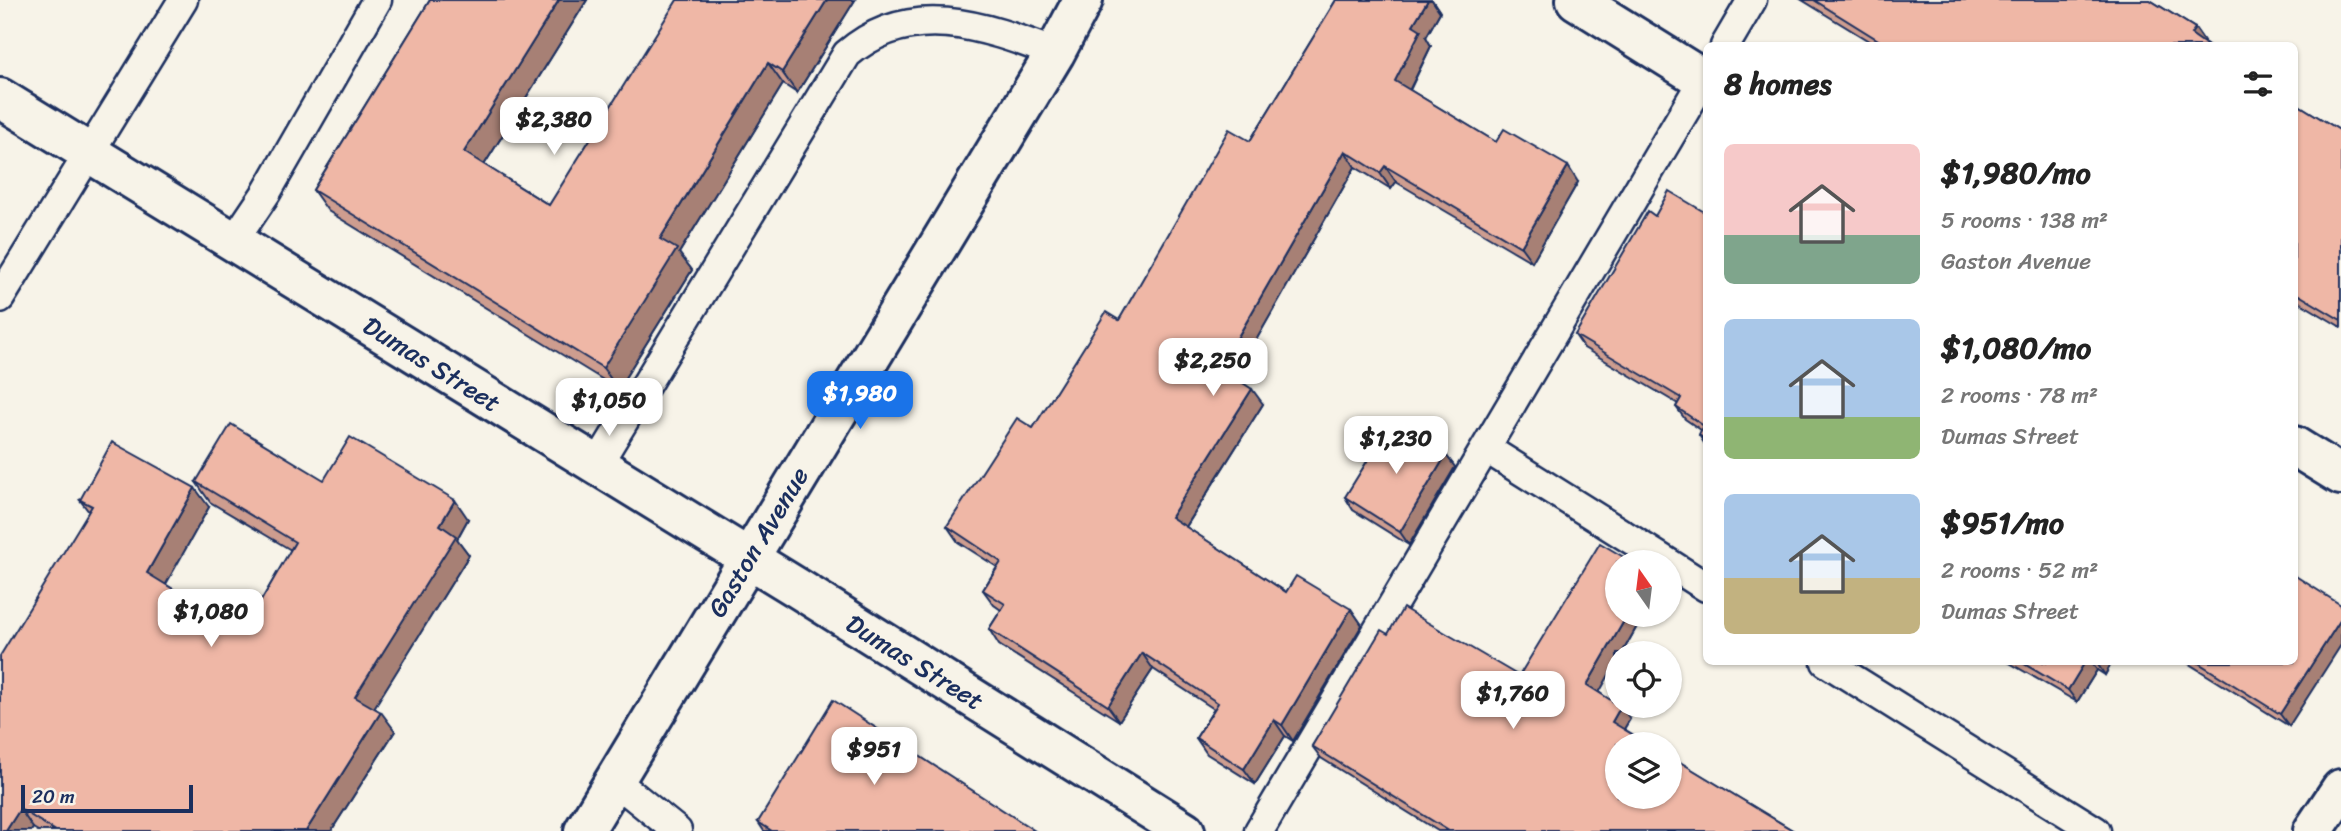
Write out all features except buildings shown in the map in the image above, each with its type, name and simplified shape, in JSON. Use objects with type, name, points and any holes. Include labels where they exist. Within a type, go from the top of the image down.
[{"type":"street","name":"Gaston Avenue","points":[[584,831],[1055,53],[1083,0]]},
{"type":"street","points":[[1576,0],[1703,78]]},
{"type":"street","name":"Dumas Street","points":[[0,98],[748,558],[1185,831]]},
{"type":"street","points":[[2298,448],[2341,475]]},
{"type":"street","points":[[2313,831],[2341,789]]},
{"type":"lane","points":[[0,298],[183,0]]},
{"type":"lane","points":[[233,242],[266,193],[377,0]]},
{"type":"lane","points":[[1727,42],[1752,0]]},
{"type":"lane","points":[[597,465],[847,54],[861,38],[894,19],[950,13],[1055,53]]},
{"type":"lane","points":[[1259,831],[1703,82]]},
{"type":"lane","points":[[1487,449],[1647,550]]},
{"type":"lane","points":[[1682,572],[1703,585]]},
{"type":"lane","points":[[1831,665],[2096,831]]},
{"type":"lane","points":[[614,780],[677,831]]}]
